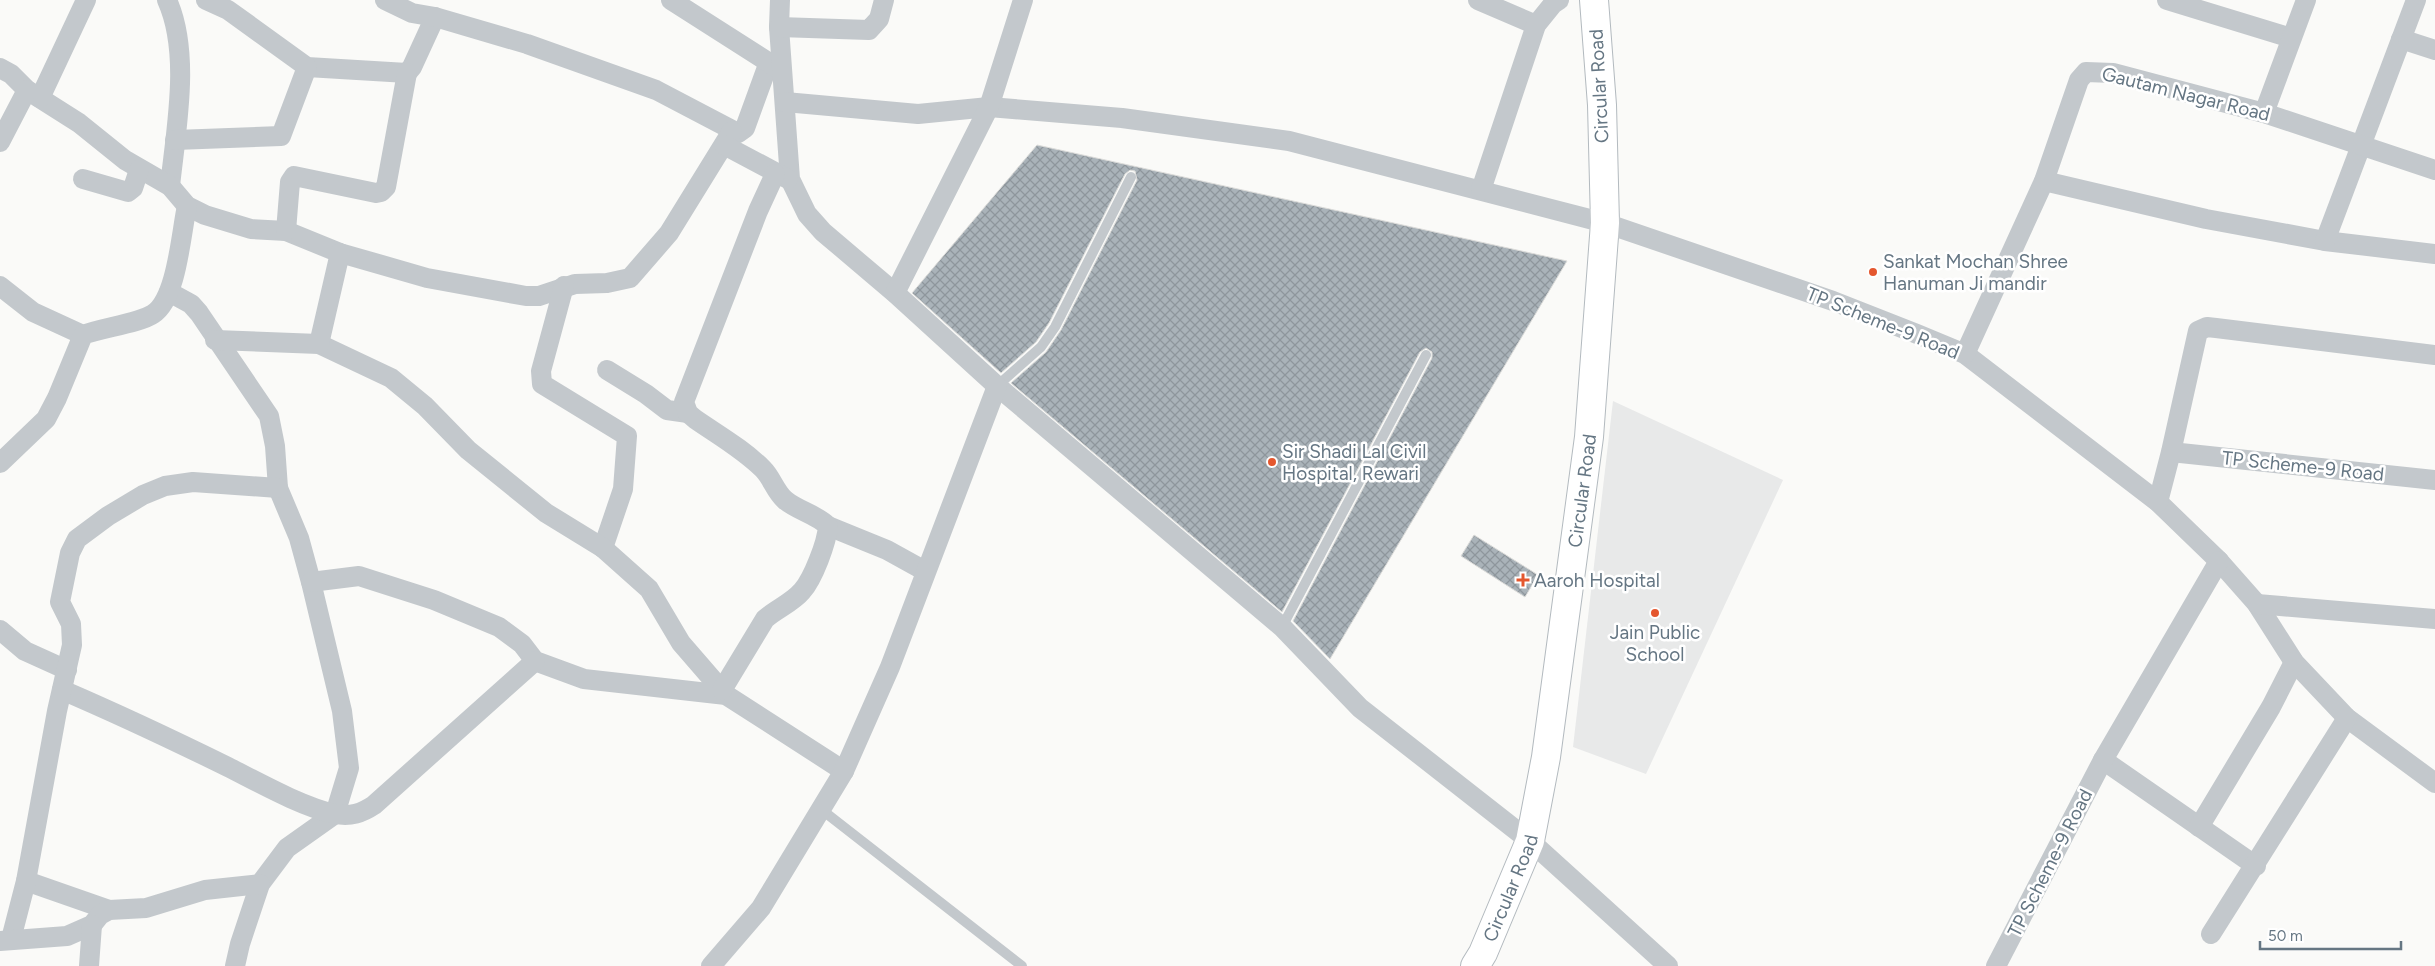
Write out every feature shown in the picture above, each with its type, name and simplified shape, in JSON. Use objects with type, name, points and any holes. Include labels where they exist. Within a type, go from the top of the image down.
[{"type":"main road","name":"Circular Road","points":[[1474,966],[1482,953],[1530,841],[1546,757],[1589,437],[1605,223],[1602,105],[1594,0]]},
{"type":"street","points":[[0,142],[34,94],[86,0]]},
{"type":"street","points":[[167,0],[174,17],[179,44],[175,140],[170,186]]},
{"type":"street","points":[[206,0],[228,10],[307,67],[407,73]]},
{"type":"street","points":[[385,0],[412,13],[435,16],[527,44],[656,90],[782,176],[807,214],[823,232],[895,293],[997,386],[1282,628],[1360,708],[1530,841],[1668,966]]},
{"type":"street","points":[[671,0],[775,66],[785,102],[782,176],[684,398],[688,413]]},
{"type":"street","points":[[0,68],[11,74],[34,94],[79,123],[139,170],[170,186],[186,206],[205,215],[251,229],[286,231],[340,253],[427,278],[526,296],[539,296],[564,286],[607,283],[630,278],[669,233],[728,138],[745,128],[775,66],[780,0]]},
{"type":"street","points":[[779,26],[869,30],[879,19],[884,0]]},
{"type":"street","points":[[895,293],[989,107],[1023,0]]},
{"type":"street","points":[[1478,0],[1536,25]]},
{"type":"street","points":[[1481,190],[1536,25],[1553,4],[1559,0]]},
{"type":"street","points":[[2167,0],[2291,38]]},
{"type":"street","points":[[2264,112],[2306,0]]},
{"type":"street","points":[[2325,241],[2416,0]]},
{"type":"street","points":[[286,231],[290,182],[294,176],[376,193],[381,192],[386,187],[407,73],[412,67],[435,16]]},
{"type":"street","points":[[2401,39],[2435,50]]},
{"type":"street","points":[[175,140],[281,136],[307,67]]},
{"type":"street","name":"Gautam Nagar Road","points":[[1966,354],[2044,181],[2079,80],[2086,72],[2113,73],[2264,112],[2435,170]]},
{"type":"street","name":"TP Scheme-9 Road","points":[[785,102],[918,114],[989,107],[1122,118],[1289,141],[1605,223],[1833,301],[1966,354],[2158,502],[2219,561],[2257,604],[2294,662],[2347,718],[2435,782]]},
{"type":"street","points":[[84,179],[128,192],[133,188],[139,170]]},
{"type":"street","points":[[2044,181],[2206,219],[2325,241],[2435,254]]},
{"type":"street","points":[[0,286],[33,312],[83,335],[154,314],[169,292],[186,206]]},
{"type":"street","points":[[319,344],[340,253]]},
{"type":"street","points":[[564,286],[541,371],[542,384],[627,436],[624,488],[603,548]]},
{"type":"street","points":[[169,292],[191,304],[199,313],[215,340],[269,416],[275,446],[278,488],[299,538],[342,711],[349,768],[335,814],[287,848],[260,884],[240,944],[235,966]]},
{"type":"street","points":[[2158,502],[2198,331],[2207,327],[2435,355]]},
{"type":"street","points":[[0,463],[46,418],[58,398],[83,335]]},
{"type":"street","points":[[215,340],[319,344],[391,378],[425,406],[468,450],[533,502],[603,548],[649,589],[681,643],[724,692],[844,771]]},
{"type":"street","points":[[607,370],[668,410],[688,413],[752,458],[766,472],[778,494],[788,502],[821,520],[828,526],[887,550],[925,571]]},
{"type":"street","points":[[711,966],[761,908],[844,771],[890,667],[997,386]]},
{"type":"street","name":"TP Scheme-9 Road","points":[[2171,452],[2435,480]]},
{"type":"street","points":[[109,910],[100,915],[92,925],[67,936],[6,940],[26,881],[67,670],[72,632],[60,602],[65,569],[70,553],[77,539],[108,516],[143,495],[166,486],[193,482],[278,488]]},
{"type":"street","points":[[724,692],[764,619],[802,592],[828,536],[828,526]]},
{"type":"street","name":"TP Scheme-9 Road","points":[[1996,966],[2103,760],[2219,561]]},
{"type":"street","points":[[310,582],[359,576],[425,597],[499,627],[522,644],[535,661],[584,679],[724,692]]},
{"type":"street","points":[[2257,604],[2435,619]]},
{"type":"street","points":[[0,630],[25,651],[67,670]]},
{"type":"street","points":[[62,690],[136,722],[285,795],[335,814],[350,816],[363,812],[374,805],[535,661]]},
{"type":"street","points":[[2199,827],[2271,707],[2294,662]]},
{"type":"street","points":[[2211,934],[2256,866],[2347,718]]},
{"type":"street","points":[[2103,760],[2256,866]]},
{"type":"street","points":[[26,881],[109,910],[146,908],[205,890],[260,884]]},
{"type":"street","points":[[89,966],[92,925]]},
{"type":"lane","points":[[997,386],[1041,347],[1055,327],[1131,177]]},
{"type":"lane","points":[[1282,628],[1426,355]]},
{"type":"lane","points":[[822,810],[1022,966]]},
{"type":"shaded area","name":"Jain Public School","points":[[1613,401],[1783,480],[1646,774],[1573,747]]},
{"type":"building","name":"Sir Shadi Lal Civil Hospital, Rewari","points":[[1037,145],[1567,261],[1330,659],[1293,621],[1432,358],[1432,352],[1426,348],[1420,352],[1282,612],[1011,383],[1046,352],[1061,330],[1137,180],[1135,171],[1130,170],[1125,174],[1049,323],[1036,342],[1001,373],[912,293]]},
{"type":"building","points":[[1474,535],[1538,575],[1525,597],[1461,556]]},
{"type":"place","name":"Sankat Mochan Shree Hanuman Ji mandir","points":[[1873,272]]},
{"type":"place","name":"Sir Shadi Lal Civil Hospital, Rewari","points":[[1272,462]]},
{"type":"place","name":"Aaroh Hospital","points":[[1523,580]]},
{"type":"place","name":"Jain Public School","points":[[1655,613]]}]
